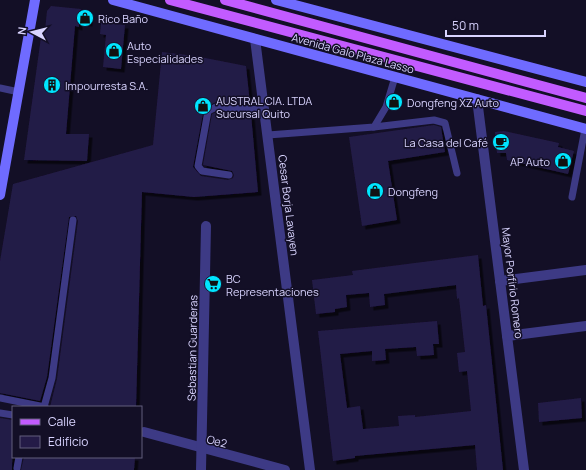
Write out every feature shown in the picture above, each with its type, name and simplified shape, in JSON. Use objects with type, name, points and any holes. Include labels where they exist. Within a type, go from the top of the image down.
[{"type":"main road","points":[[0,195],[36,0]]},
{"type":"main road","name":"Avenida Galo Plaza Lasso","points":[[113,0],[586,129]]},
{"type":"main road","name":"Avenida Galo Plaza Lasso","points":[[170,0],[586,111]]},
{"type":"main road","name":"Avenida Galo Plaza Lasso","points":[[225,0],[586,98]]},
{"type":"main road","points":[[276,0],[586,82]]},
{"type":"street","name":"Cesar Borja Lavayen","points":[[256,39],[310,470]]},
{"type":"street","name":"Mayor Porfirio Romero","points":[[477,99],[524,470]]},
{"type":"street","name":"Sebastian Guarderas","points":[[201,470],[203,449],[206,226]]},
{"type":"street","points":[[500,281],[586,270]]},
{"type":"street","points":[[507,336],[586,326]]},
{"type":"street","name":"Oe2","points":[[144,432],[285,470]]},
{"type":"lane","points":[[374,127],[386,107],[395,77]]},
{"type":"lane","points":[[0,88],[19,92]]},
{"type":"lane","points":[[229,175],[202,171],[198,166],[208,111],[216,107],[265,110]]},
{"type":"lane","points":[[268,135],[374,127],[434,120],[445,123],[457,173]]},
{"type":"lane","points":[[572,197],[586,129]]},
{"type":"lane","points":[[44,406],[52,378],[73,220]]},
{"type":"lane","points":[[0,398],[39,406]]},
{"type":"lane","points":[[0,413],[12,415]]},
{"type":"lane","points":[[17,468],[19,458]]},
{"type":"building","name":"Impourresta S.A.","points":[[51,6],[81,9],[80,12],[90,13],[89,23],[79,22],[79,27],[75,26],[66,134],[89,134],[87,161],[24,160],[42,30],[45,30],[47,11]]},
{"type":"building","name":"Auto Especialidades","points":[[101,23],[125,25],[121,69],[103,67],[106,35],[100,34]]},
{"type":"building","points":[[162,52],[195,56],[246,66],[250,104],[216,102],[204,108],[193,167],[201,176],[228,180],[233,178],[234,175],[232,171],[203,165],[212,114],[217,112],[251,114],[258,192],[194,197],[142,192],[136,406],[50,406],[57,379],[78,221],[76,216],[69,217],[47,377],[40,401],[0,393],[0,261],[13,184],[153,145]]},
{"type":"building","name":"Dongfeng","points":[[434,125],[441,127],[445,152],[388,161],[397,220],[362,226],[349,137]]},
{"type":"building","points":[[504,131],[559,143],[558,147],[574,151],[568,174],[507,160],[506,153],[497,153],[495,132]]},
{"type":"building","points":[[478,255],[483,306],[486,305],[503,470],[477,470],[475,445],[355,456],[355,458],[333,461],[318,331],[437,321],[439,344],[433,344],[434,355],[417,356],[416,347],[385,349],[386,360],[372,361],[372,351],[340,354],[347,408],[360,406],[363,429],[399,426],[398,416],[415,415],[415,417],[471,411],[467,371],[459,372],[457,353],[465,352],[459,298],[457,299],[456,285],[384,294],[385,305],[370,307],[369,293],[346,295],[347,307],[335,309],[335,312],[316,314],[312,280],[353,275],[352,271]]},
{"type":"building","points":[[581,398],[582,418],[539,422],[538,403]]},
{"type":"building","points":[[0,418],[12,420],[12,458],[12,470],[0,470]]},
{"type":"building","points":[[24,458],[135,458],[134,470],[21,470]]},
{"type":"place","name":"Rico Baño","points":[[85,18]]},
{"type":"place","name":"Auto Especialidades","points":[[114,51]]},
{"type":"place","name":"Impourresta S.A.","points":[[52,85]]},
{"type":"place","name":"Dongfeng XZ Auto","points":[[394,102]]},
{"type":"place","name":"AUSTRAL CIA. LTDA Sucursal Quito","points":[[203,106]]},
{"type":"place","name":"La Casa del Café","points":[[501,142]]},
{"type":"place","name":"AP Auto","points":[[563,161]]},
{"type":"place","name":"Dongfeng","points":[[375,191]]},
{"type":"place","name":"BC Representaciones","points":[[213,284]]}]
